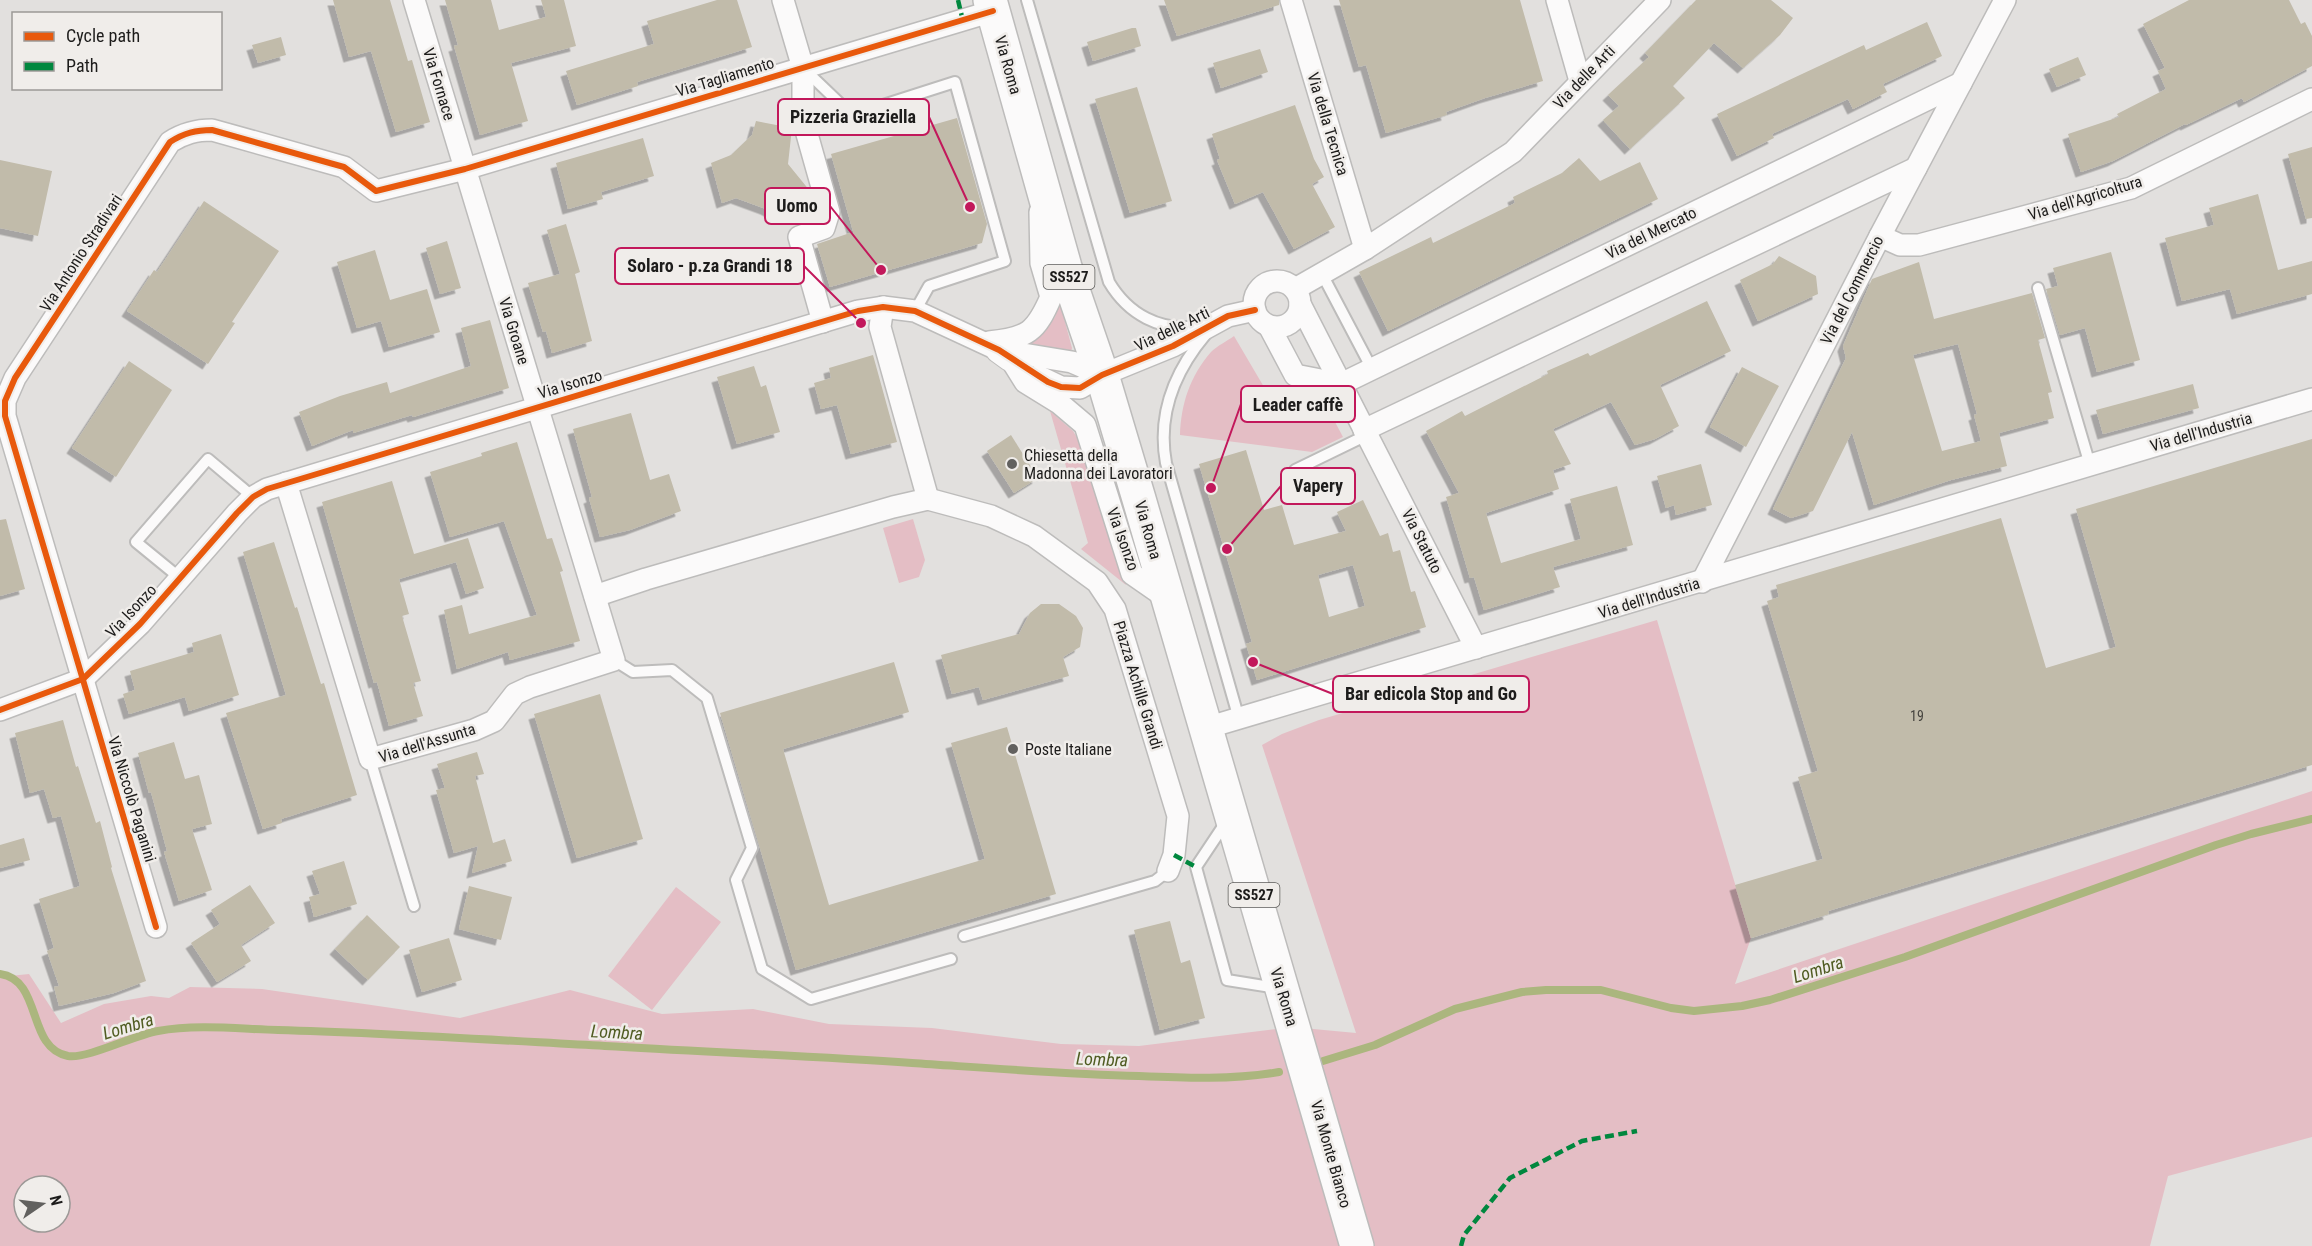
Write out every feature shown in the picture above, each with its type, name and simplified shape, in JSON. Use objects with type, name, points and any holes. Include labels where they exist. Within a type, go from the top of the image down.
[{"type":"main road","name":"Via Roma","points":[[991,6],[1065,267],[1102,375],[1304,1062]]},
{"type":"main road","name":"Via Monte Bianco","points":[[1304,1062],[1357,1246]]},
{"type":"street","name":"Via Fornace","points":[[414,0],[465,169]]},
{"type":"street","points":[[783,0],[803,68],[803,120],[829,212],[824,228],[799,237],[822,322]]},
{"type":"street","name":"Via della Tecnica","points":[[1291,0],[1365,249]]},
{"type":"street","points":[[1557,0],[1580,81]]},
{"type":"street","name":"Via delle Arti","points":[[1297,296],[1322,274],[1365,249],[1513,152],[1660,0]]},
{"type":"street","name":"Via del Commercio","points":[[1702,582],[1960,82],[2005,0]]},
{"type":"street","name":"Via Tagliamento","points":[[465,169],[803,68],[991,6]]},
{"type":"street","name":"Via del Mercato","points":[[1341,384],[1960,82]]},
{"type":"street","name":"Via dell'Agricoltura","points":[[1880,236],[1900,245],[1919,245],[2131,188],[2312,99]]},
{"type":"street","name":"Via Antonio Stradivari","points":[[83,680],[5,416],[5,401],[15,378],[170,142],[180,135],[196,130],[212,130],[344,167],[376,191],[465,169]]},
{"type":"street","points":[[1366,432],[1916,168]]},
{"type":"street","name":"Via Groane","points":[[465,169],[595,596]]},
{"type":"street","points":[[997,350],[1011,340],[1024,335],[1041,320],[1051,297],[1041,262],[1040,178]]},
{"type":"street","points":[[1269,326],[1284,326],[1291,323],[1299,311],[1297,296],[1282,281],[1267,283],[1256,294],[1255,310],[1263,322],[1269,326],[1295,375],[1341,384]]},
{"type":"street","name":"Via Statuto","points":[[1297,296],[1476,648]]},
{"type":"street","points":[[883,307],[880,327],[928,499]]},
{"type":"street","name":"Via Isonzo","points":[[83,680],[140,624],[253,497],[267,489],[858,311],[883,307],[915,311],[997,350],[1048,382],[1061,387],[1080,388],[1102,375]]},
{"type":"street","name":"Via delle Arti","points":[[1102,375],[1173,346],[1228,316],[1255,310]]},
{"type":"street","name":"Via Isonzo","points":[[997,350],[1025,382],[1059,403],[1085,425],[1132,574],[1168,598]]},
{"type":"street","name":"Via dell'Industria","points":[[1206,728],[2312,399]]},
{"type":"street","name":"Via dell'Assunta","points":[[286,483],[370,759],[474,730],[494,721],[515,694],[614,660]]},
{"type":"street","name":"Piazza Achille Grandi","points":[[595,596],[608,590],[758,546],[928,499],[991,516],[1034,536],[1097,582],[1115,609],[1178,816],[1173,855],[1168,871]]},
{"type":"street","points":[[595,596],[614,660]]},
{"type":"street","points":[[0,710],[83,680]]},
{"type":"street","name":"Via Niccolò Paganini","points":[[83,680],[156,927]]},
{"type":"lane","points":[[1027,0],[1109,282],[1118,297],[1151,322],[1173,327],[1216,323]]},
{"type":"lane","points":[[803,68],[852,115],[955,82],[1005,261],[929,286],[915,311]]},
{"type":"lane","points":[[1322,274],[1372,369]]},
{"type":"lane","points":[[2038,288],[2090,465]]},
{"type":"lane","points":[[1216,323],[1196,347],[1174,387],[1166,408],[1163,446],[1166,464],[1239,719]]},
{"type":"lane","points":[[1295,470],[1366,432]]},
{"type":"lane","points":[[180,579],[136,542],[208,459],[253,497]]},
{"type":"lane","points":[[614,660],[633,672],[672,670],[707,698],[752,848],[736,880],[762,969],[811,999],[951,959]]},
{"type":"lane","points":[[370,759],[414,906]]},
{"type":"lane","points":[[1231,814],[1196,867],[1227,980],[1281,988]]},
{"type":"lane","points":[[964,936],[1155,881],[1168,871]]},
{"type":"shaded area","points":[[1058,307],[1061,307],[1072,348],[1071,352],[1029,346],[1045,331],[1055,317]]},
{"type":"shaded area","points":[[1234,336],[1271,399],[1326,405],[1343,437],[1312,452],[1180,435],[1182,412],[1197,371],[1211,352]]},
{"type":"shaded area","points":[[1050,411],[1073,431],[1088,455],[1126,585],[1081,549],[1088,543]]},
{"type":"shaded area","points":[[913,519],[925,560],[919,577],[899,583],[883,528]]},
{"type":"shaded area","points":[[1657,620],[1751,938],[1735,984],[2312,791],[2312,1137],[2168,1176],[2150,1246],[0,1246],[0,977],[29,974],[61,1023],[104,1004],[151,996],[169,998],[190,987],[262,989],[460,1018],[570,990],[662,1014],[753,1009],[829,1024],[932,1028],[1061,1044],[1139,1046],[1292,1027],[1356,1033],[1262,745],[1282,734],[1319,720]]},
{"type":"shaded area","points":[[676,887],[721,922],[652,1010],[608,976]]},
{"type":"building","points":[[333,0],[390,0],[408,61],[412,60],[430,122],[396,132],[371,51],[349,57]]},
{"type":"building","points":[[445,0],[491,0],[499,30],[546,17],[541,0],[564,0],[576,46],[511,63],[528,121],[480,135],[454,46],[458,45]]},
{"type":"building","points":[[717,0],[737,0],[752,47],[637,82],[638,86],[577,105],[566,71],[654,44],[647,21]]},
{"type":"building","points":[[1164,0],[1279,0],[1279,5],[1177,36]]},
{"type":"building","points":[[1339,0],[1520,0],[1543,81],[1485,98],[1446,112],[1447,115],[1386,133],[1366,65],[1359,67]]},
{"type":"building","points":[[1696,0],[1771,0],[1793,18],[1780,35],[1743,68],[1714,43],[1673,86],[1685,98],[1630,149],[1603,120],[1619,106],[1608,95],[1649,57],[1645,53]]},
{"type":"building","points":[[2189,0],[2289,0],[2301,24],[2305,22],[2312,36],[2312,66],[2244,102],[2242,98],[2113,161],[2081,172],[2068,134],[2119,117],[2117,114],[2166,89],[2158,71],[2165,68],[2143,24]]},
{"type":"building","points":[[1927,22],[1942,56],[1883,84],[1887,92],[1853,109],[1848,99],[1772,134],[1774,138],[1737,156],[1717,114],[1864,45],[1866,50]]},
{"type":"building","points":[[1136,28],[1141,46],[1093,61],[1087,42]]},
{"type":"building","points":[[281,37],[286,55],[258,63],[252,45]]},
{"type":"building","points":[[1260,49],[1268,72],[1221,88],[1213,63]]},
{"type":"building","points":[[2078,57],[2086,75],[2057,87],[2049,69]]},
{"type":"building","points":[[1137,87],[1172,201],[1130,213],[1095,99]]},
{"type":"building","points":[[1295,105],[1314,159],[1324,177],[1312,184],[1335,227],[1294,249],[1263,192],[1235,204],[1217,160],[1220,159],[1212,134]]},
{"type":"building","points":[[957,118],[987,224],[982,243],[830,287],[817,244],[850,233],[855,238],[831,154]]},
{"type":"building","points":[[756,121],[792,128],[788,164],[810,191],[780,217],[736,198],[722,203],[711,163],[731,155],[752,135]]},
{"type":"building","points":[[643,138],[654,176],[601,192],[603,199],[568,209],[556,163]]},
{"type":"building","points":[[2312,147],[2312,218],[2306,219],[2288,154]]},
{"type":"building","points":[[1579,158],[1600,181],[1640,162],[1658,199],[1388,331],[1359,272],[1431,237],[1433,243],[1515,203],[1513,197],[1562,173]]},
{"type":"building","points":[[0,160],[52,171],[38,236],[0,228]]},
{"type":"building","points":[[2258,194],[2278,270],[2312,261],[2312,294],[2237,314],[2230,289],[2182,301],[2165,238],[2214,225],[2209,208]]},
{"type":"building","points":[[204,201],[279,251],[232,322],[235,323],[208,364],[127,311],[154,270],[157,272]]},
{"type":"building","points":[[566,224],[580,272],[575,274],[592,341],[552,353],[528,283],[560,274],[547,230]]},
{"type":"building","points":[[447,241],[461,288],[440,294],[426,248]]},
{"type":"building","points":[[375,250],[390,300],[427,289],[440,332],[389,347],[381,321],[357,328],[337,262]]},
{"type":"building","points":[[2111,252],[2140,360],[2097,372],[2085,328],[2060,335],[2046,289],[2058,286],[2053,268]]},
{"type":"building","points":[[1779,256],[1816,276],[1818,294],[1758,321],[1740,280],[1773,264]]},
{"type":"building","points":[[1919,262],[1934,319],[2032,293],[2045,338],[2038,340],[2052,392],[2048,393],[2054,418],[1999,433],[2007,466],[1951,480],[1874,505],[1852,432],[1813,511],[1791,518],[1773,509],[1846,358],[1843,346],[1872,279]],"holes":[[[1958,344],[1977,414],[1974,415],[1981,441],[1942,451],[1913,355]]]},
{"type":"building","points":[[1707,301],[1731,351],[1660,385],[1679,426],[1655,439],[1635,445],[1611,402],[1553,429],[1571,464],[1553,470],[1559,489],[1486,513],[1501,563],[1581,539],[1570,499],[1617,486],[1633,545],[1553,567],[1560,587],[1484,610],[1474,577],[1470,578],[1446,497],[1459,493],[1426,431],[1462,411],[1465,416],[1548,374],[1547,371],[1588,353],[1590,356]]},
{"type":"building","points":[[490,320],[509,388],[413,417],[412,415],[353,433],[353,430],[312,446],[299,412],[340,396],[387,382],[390,393],[471,366],[461,328]]},
{"type":"building","points":[[873,355],[897,442],[851,454],[837,405],[821,409],[814,383],[831,378],[829,368]]},
{"type":"building","points":[[129,361],[172,390],[116,477],[72,448]]},
{"type":"building","points":[[754,366],[761,387],[766,385],[780,432],[737,444],[717,377]]},
{"type":"building","points":[[1742,367],[1779,386],[1746,447],[1710,427]]},
{"type":"building","points":[[2193,384],[2199,408],[2103,434],[2096,410]]},
{"type":"building","points":[[631,413],[650,480],[669,474],[681,511],[630,530],[600,537],[589,498],[592,497],[573,429]]},
{"type":"building","name":"Chiesetta della Madonna dei Lavoratori","points":[[1011,435],[1038,478],[1014,493],[987,451]]},
{"type":"building","points":[[2312,439],[2312,765],[1828,911],[1829,914],[1751,938],[1735,885],[1823,859],[1798,777],[1818,771],[1767,601],[1779,597],[1776,585],[2001,518],[2046,668],[2116,647],[2076,509]]},
{"type":"building","points":[[517,442],[547,539],[552,538],[563,571],[560,572],[580,641],[510,660],[508,652],[457,669],[444,610],[462,605],[469,634],[537,615],[504,521],[450,537],[430,472],[482,456],[481,453]]},
{"type":"building","points":[[1246,450],[1264,510],[1282,505],[1294,545],[1346,531],[1337,512],[1363,500],[1380,536],[1388,533],[1393,552],[1400,550],[1411,592],[1415,591],[1426,627],[1257,680],[1246,644],[1252,642],[1199,464]],"holes":[[[1353,565],[1365,606],[1329,617],[1318,575]]]},
{"type":"building","points":[[1701,464],[1712,505],[1676,515],[1674,505],[1666,508],[1657,476]]},
{"type":"building","points":[[392,481],[414,554],[468,538],[484,588],[466,594],[456,562],[399,579],[409,614],[402,616],[421,681],[413,683],[423,716],[389,726],[377,682],[374,683],[322,502]]},
{"type":"building","points":[[6,519],[25,589],[0,596],[0,520]]},
{"type":"building","points":[[274,542],[321,684],[324,683],[357,795],[281,819],[282,823],[263,829],[226,713],[286,695],[243,552]]},
{"type":"building","points":[[1041,604],[1059,604],[1076,616],[1083,628],[1080,647],[1063,657],[1069,676],[983,700],[979,687],[952,694],[941,655],[1019,634],[1030,613]]},
{"type":"building","points":[[221,634],[239,695],[189,711],[185,697],[129,714],[123,694],[135,690],[130,671],[194,652],[192,643]]},
{"type":"building","points":[[894,662],[909,712],[783,749],[829,905],[985,859],[951,743],[1007,727],[1056,894],[796,970],[720,713]]},
{"type":"building","points":[[600,694],[643,839],[577,858],[534,714]]},
{"type":"building","points":[[63,720],[76,767],[78,766],[96,823],[100,821],[111,868],[146,981],[114,993],[59,1006],[54,987],[59,986],[47,951],[54,948],[39,899],[80,886],[61,816],[53,818],[44,789],[30,793],[15,733]]},
{"type":"building","points":[[174,742],[185,779],[199,775],[212,824],[192,829],[212,890],[179,901],[164,852],[167,851],[151,792],[149,793],[138,753]]},
{"type":"building","points":[[477,752],[484,774],[475,776],[493,843],[505,839],[512,861],[472,873],[478,846],[454,853],[436,790],[445,788],[437,764]]},
{"type":"building","points":[[24,838],[30,860],[0,868],[0,845]]},
{"type":"building","points":[[344,861],[357,904],[314,917],[309,897],[320,894],[312,871]]},
{"type":"building","points":[[250,885],[275,923],[241,945],[251,961],[217,982],[191,943],[220,924],[211,910]]},
{"type":"building","points":[[469,886],[512,897],[501,940],[459,929]]},
{"type":"building","points":[[367,915],[400,947],[368,980],[335,949]]},
{"type":"building","points":[[1170,921],[1181,963],[1190,960],[1205,1018],[1160,1030],[1134,930]]},
{"type":"building","points":[[449,938],[462,980],[422,992],[409,950]]},
{"type":"waterway","name":"Lombra","points":[[1323,1061],[1375,1045],[1455,1009],[1522,992],[1601,990],[1671,1008],[1694,1011],[1742,1006],[1770,1000],[1905,957],[2216,845],[2312,819]]},
{"type":"waterway","name":"Lombra","points":[[0,974],[14,979],[23,988],[46,1041],[55,1050],[68,1056],[87,1054],[158,1031],[218,1028],[442,1037],[1111,1075],[1209,1078],[1279,1072]]},
{"type":"marked path","points":[[958,0],[963,21]]},
{"type":"marked path","points":[[1174,855],[1196,867]]},
{"type":"marked path","points":[[1461,1246],[1464,1235],[1510,1178],[1582,1141],[1637,1131]]},
{"type":"cycle path","points":[[156,927],[5,416],[5,401],[15,378],[170,142],[190,133],[212,130],[344,167],[376,191],[465,169],[993,11]]},
{"type":"cycle path","points":[[0,710],[83,679],[140,624],[237,513],[253,497],[267,489],[858,311],[883,307],[915,311],[999,350],[1048,382],[1061,387],[1080,388],[1102,375],[1173,346],[1228,316],[1255,310]]},
{"type":"place","name":"Pizzeria Graziella","points":[[970,207]]},
{"type":"place","name":"Uomo","points":[[881,270]]},
{"type":"place","name":"Solaro - p.za Grandi 18","points":[[861,323]]},
{"type":"place","name":"Chiesetta della Madonna dei Lavoratori","points":[[1012,464]]},
{"type":"place","name":"Leader caffè","points":[[1211,488]]},
{"type":"place","name":"Vapery","points":[[1227,549]]},
{"type":"place","name":"Bar edicola Stop and Go","points":[[1253,662]]},
{"type":"place","name":"Poste Italiane","points":[[1013,749]]}]
